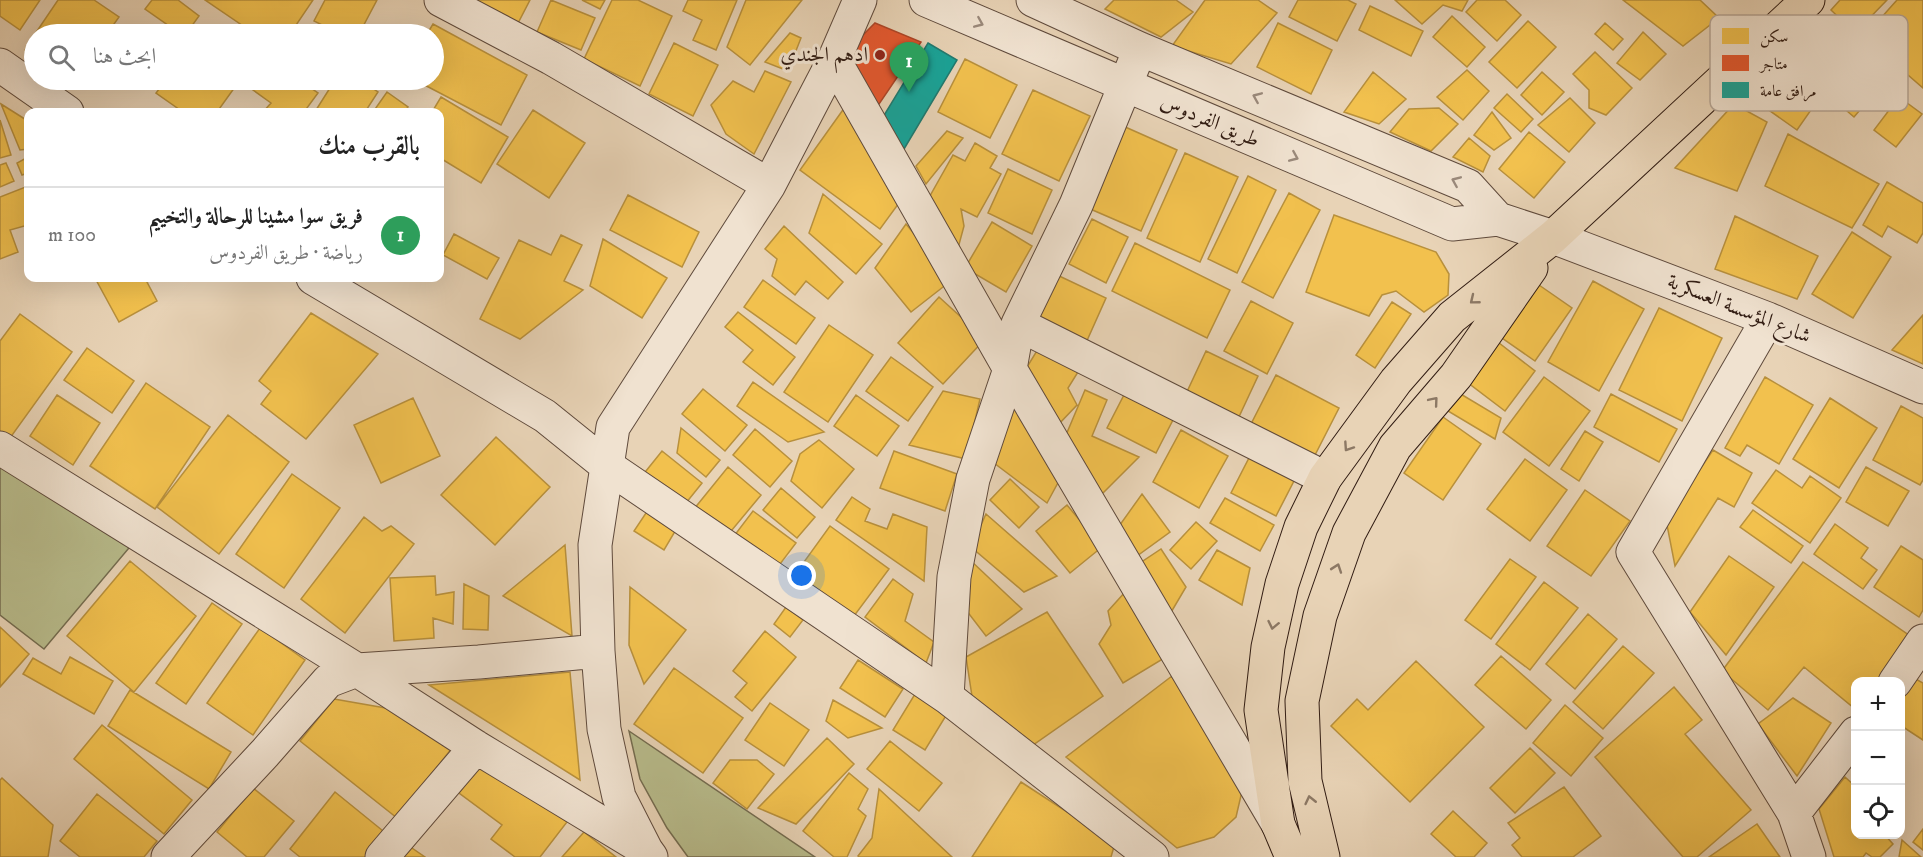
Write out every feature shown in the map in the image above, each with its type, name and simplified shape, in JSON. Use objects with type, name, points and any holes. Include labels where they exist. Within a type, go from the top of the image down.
[{"type":"main road","points":[[1792,15],[1808,0]]},
{"type":"main road","points":[[1312,857],[1278,824],[1261,710],[1268,647],[1282,584],[1301,526],[1325,478],[1396,381],[1452,317],[1553,237],[1710,91]]},
{"type":"main road","points":[[1312,857],[1305,781],[1302,701],[1320,616],[1349,533],[1395,447],[1456,376],[1553,237]]},
{"type":"street","points":[[441,0],[551,58],[769,185]]},
{"type":"street","points":[[649,853],[619,797],[604,729],[598,651],[595,546],[613,427],[769,185],[834,60],[860,0]]},
{"type":"street","name":"طريق الفردوس","points":[[926,0],[1452,224],[1498,219],[1553,237]]},
{"type":"street","name":"طريق الفردوس","points":[[1033,0],[1080,9],[1140,49],[1468,186],[1498,219]]},
{"type":"street","points":[[948,697],[954,577],[973,479],[1010,369],[1018,324],[1076,206],[1140,49]]},
{"type":"street","points":[[834,60],[1010,369],[1278,824]]},
{"type":"street","points":[[0,65],[24,82]]},
{"type":"street","points":[[36,90],[61,108]]},
{"type":"street","name":"شارع المؤسسة العسكرية","points":[[1553,237],[1768,319],[1923,387]]},
{"type":"street","points":[[320,282],[545,416],[607,466],[948,697],[1152,857]]},
{"type":"street","points":[[1768,319],[1633,552],[1794,813],[1809,857]]},
{"type":"street","points":[[1018,324],[1325,478]]},
{"type":"street","points":[[0,448],[649,853]]},
{"type":"street","points":[[168,857],[265,753],[328,681],[357,670],[598,651]]},
{"type":"street","points":[[1794,813],[1851,739]]},
{"type":"street","points":[[382,857],[476,747]]},
{"type":"green space","points":[[0,459],[134,542],[44,649],[0,615]]},
{"type":"green space","points":[[629,731],[815,857],[688,857],[667,828],[640,779]]},
{"type":"building: سكن","points":[[0,0],[40,0],[20,30],[0,16]]},
{"type":"building: سكن","points":[[58,0],[94,0],[119,17],[114,24],[42,24]]},
{"type":"building: سكن","points":[[152,0],[178,0],[199,16],[193,24],[166,24],[145,9]]},
{"type":"building: سكن","points":[[205,0],[313,0],[297,24],[240,24]]},
{"type":"building: سكن","points":[[325,0],[377,0],[364,24],[320,24],[314,21]]},
{"type":"building: سكن","points":[[471,0],[530,0],[515,29]]},
{"type":"building: سكن","points":[[551,0],[595,18],[581,50],[537,32]]},
{"type":"building: سكن","points":[[582,0],[605,0],[600,9]]},
{"type":"building: سكن","points":[[612,0],[638,0],[672,16],[640,86],[584,59]]},
{"type":"building: سكن","points":[[688,0],[737,0],[716,50],[693,40],[702,20],[683,11]]},
{"type":"building: سكن","points":[[746,0],[802,0],[750,65],[727,47]]},
{"type":"building: سكن","points":[[1114,0],[1176,0],[1193,12],[1161,37],[1105,9]]},
{"type":"building: سكن","points":[[1205,0],[1258,0],[1277,13],[1231,64],[1172,46]]},
{"type":"building: سكن","points":[[1298,0],[1348,0],[1356,4],[1337,41],[1289,17]]},
{"type":"building: سكن","points":[[1395,0],[1468,0],[1462,11],[1443,5],[1422,24]]},
{"type":"building: سكن","points":[[1477,0],[1505,0],[1521,15],[1497,41],[1466,12]]},
{"type":"building: سكن","points":[[1623,0],[1700,0],[1716,15],[1710,15],[1710,25],[1683,46]]},
{"type":"building: سكن","points":[[1840,0],[1887,0],[1872,15],[1836,15],[1831,10]]},
{"type":"building: سكن","points":[[1897,0],[1923,0],[1923,88],[1908,75],[1908,15],[1884,15]]},
{"type":"building: سكن","points":[[1370,6],[1423,31],[1411,56],[1359,30]]},
{"type":"building: سكن","points":[[1452,16],[1485,47],[1467,67],[1433,37]]},
{"type":"building: سكن","points":[[1528,21],[1556,47],[1517,88],[1489,62]]},
{"type":"building: سكن","points":[[1278,23],[1332,50],[1311,94],[1257,67]]},
{"type":"building: سكن","points":[[1605,23],[1623,39],[1613,50],[1595,34]]},
{"type":"building: سكن","points":[[444,30],[527,75],[501,125],[434,90],[444,90]]},
{"type":"building: سكن","points":[[1643,32],[1666,54],[1640,80],[1617,63]]},
{"type":"building: سكن","points":[[790,33],[801,38],[788,71],[765,62]]},
{"type":"building: سكن","points":[[674,43],[718,65],[693,116],[649,94]]},
{"type":"building: سكن","points":[[1595,52],[1632,88],[1606,115],[1589,108],[1589,90],[1573,74]]},
{"type":"building: سكن","points":[[965,59],[1017,85],[990,138],[938,112]]},
{"type":"building: سكن","points":[[1467,70],[1489,91],[1463,120],[1437,97]]},
{"type":"building: سكن","points":[[765,71],[791,82],[754,154],[726,134],[711,105],[733,81],[754,92]]},
{"type":"building: سكن","points":[[1373,72],[1406,99],[1379,124],[1344,112]]},
{"type":"building: سكن","points":[[1542,72],[1564,92],[1542,115],[1521,95]]},
{"type":"building: سكن","points":[[158,90],[233,90],[220,108],[177,108],[156,93]]},
{"type":"building: سكن","points":[[253,90],[314,90],[318,93],[307,108],[267,108],[271,103]]},
{"type":"building: سكن","points":[[329,90],[375,90],[378,92],[368,108],[317,108]]},
{"type":"building: سكن","points":[[1033,90],[1090,116],[1059,181],[1002,154]]},
{"type":"building: سكن","points":[[387,92],[408,107],[407,108],[376,108]]},
{"type":"building: سكن","points":[[1507,94],[1533,119],[1521,132],[1494,108]]},
{"type":"building: سكن","points":[[441,97],[508,137],[481,183],[444,160],[444,108],[434,108]]},
{"type":"building: سكن","points":[[1570,98],[1595,123],[1569,152],[1538,125]]},
{"type":"building: سكن","points":[[1,104],[24,118],[24,150],[20,150]]},
{"type":"building: سكن","points":[[1908,104],[1922,114],[1896,147],[1874,130],[1888,111],[1908,111]]},
{"type":"building: سكن","points":[[845,107],[899,203],[880,229],[800,170]]},
{"type":"building: سكن","points":[[1439,108],[1458,124],[1431,151],[1390,132],[1409,109]]},
{"type":"building: سكن","points":[[533,110],[585,143],[549,198],[497,164]]},
{"type":"building: سكن","points":[[1728,111],[1747,111],[1767,122],[1737,191],[1675,168]]},
{"type":"building: سكن","points":[[1770,111],[1810,111],[1797,130]]},
{"type":"building: سكن","points":[[1847,111],[1859,111],[1854,117]]},
{"type":"building: سكن","points":[[1492,112],[1511,138],[1494,150],[1474,135]]},
{"type":"building: سكن","points":[[0,120],[11,155],[0,158]]},
{"type":"building: سكن","points":[[1123,126],[1177,150],[1141,231],[1088,208]]},
{"type":"building: سكن","points":[[947,131],[963,138],[926,184],[916,166]]},
{"type":"building: سكن","points":[[1529,132],[1565,162],[1534,198],[1499,169]]},
{"type":"building: سكن","points":[[1788,134],[1879,184],[1852,228],[1765,186]]},
{"type":"building: سكن","points":[[1469,138],[1490,156],[1483,172],[1453,157]]},
{"type":"building: سكن","points":[[975,143],[997,156],[990,168],[1001,174],[977,217],[961,209],[964,226],[957,252],[926,203],[953,155],[965,161]]},
{"type":"building: سكن","points":[[1185,153],[1238,177],[1200,262],[1147,238]]},
{"type":"building: سكن","points":[[24,159],[24,174],[22,175],[17,163]]},
{"type":"building: سكن","points":[[6,163],[14,181],[0,187],[0,165]]},
{"type":"building: سكن","points":[[1008,169],[1052,190],[1032,234],[988,213]]},
{"type":"building: سكن","points":[[1248,176],[1276,190],[1237,273],[1208,259]]},
{"type":"building: سكن","points":[[1887,182],[1923,203],[1923,233],[1917,243],[1888,226],[1882,237],[1863,225]]},
{"type":"building: سكن","points":[[24,188],[24,226],[10,230],[18,252],[0,259],[0,197]]},
{"type":"building: سكن","points":[[1289,193],[1320,210],[1273,298],[1242,282]]},
{"type":"building: سكن","points":[[823,194],[882,244],[856,274],[809,233]]},
{"type":"building: سكن","points":[[628,195],[699,232],[682,267],[610,230]]},
{"type":"building: سكن","points":[[1334,215],[1436,252],[1449,274],[1448,295],[1424,312],[1396,291],[1382,295],[1369,316],[1306,292]]},
{"type":"building: سكن","points":[[1735,216],[1818,256],[1797,299],[1715,269]]},
{"type":"building: سكن","points":[[1092,219],[1128,237],[1106,283],[1069,264]]},
{"type":"building: سكن","points":[[992,222],[1032,246],[1006,292],[965,268]]},
{"type":"building: سكن","points":[[906,224],[952,280],[911,312],[875,268]]},
{"type":"building: سكن","points":[[784,226],[843,282],[828,299],[806,281],[795,295],[772,276],[777,259],[765,249]]},
{"type":"building: سكن","points":[[1852,232],[1891,257],[1853,318],[1812,294]]},
{"type":"building: سكن","points":[[454,234],[499,258],[487,279],[444,256]]},
{"type":"building: سكن","points":[[561,235],[582,245],[564,281],[583,290],[520,339],[480,319],[519,240],[551,255]]},
{"type":"building: سكن","points":[[603,239],[667,278],[642,318],[590,286]]},
{"type":"building: سكن","points":[[1135,243],[1230,290],[1207,338],[1112,291]]},
{"type":"building: سكن","points":[[1055,274],[1106,298],[1085,345],[1033,321]]},
{"type":"building: سكن","points":[[763,280],[815,318],[796,344],[744,307]]},
{"type":"building: سكن","points":[[1593,281],[1644,309],[1599,391],[1548,362]]},
{"type":"building: سكن","points":[[97,282],[147,282],[157,301],[119,322]]},
{"type":"building: سكن","points":[[1539,285],[1572,308],[1535,361],[1502,338]]},
{"type":"building: سكن","points":[[939,297],[985,339],[943,384],[898,343]]},
{"type":"building: سكن","points":[[1251,301],[1293,323],[1267,374],[1224,351]]},
{"type":"building: سكن","points":[[1392,302],[1411,314],[1375,368],[1356,355]]},
{"type":"building: سكن","points":[[1659,308],[1722,338],[1682,421],[1619,390]]},
{"type":"building: سكن","points":[[738,312],[795,357],[773,385],[743,362],[753,350],[725,327]]},
{"type":"building: سكن","points":[[311,313],[378,354],[306,439],[261,404],[271,391],[259,381]]},
{"type":"building: سكن","points":[[20,314],[72,352],[10,438],[0,431],[0,341]]},
{"type":"building: سكن","points":[[1923,315],[1923,364],[1892,350]]},
{"type":"building: سكن","points":[[829,325],[873,355],[828,422],[784,392]]},
{"type":"building: سكن","points":[[1494,339],[1535,371],[1505,411],[1463,379]]},
{"type":"building: سكن","points":[[87,348],[134,381],[112,413],[64,380]]},
{"type":"building: سكن","points":[[1038,349],[1078,372],[1068,388],[1077,405],[1057,426],[1027,367]]},
{"type":"building: سكن","points":[[1206,351],[1258,376],[1237,421],[1185,396]]},
{"type":"building: سكن","points":[[891,357],[933,387],[908,421],[866,391]]},
{"type":"building: سكن","points":[[1276,375],[1339,408],[1314,457],[1251,424]]},
{"type":"building: سكن","points":[[1544,377],[1590,411],[1549,466],[1503,432]]},
{"type":"building: سكن","points":[[1765,377],[1813,405],[1779,464],[1747,445],[1740,456],[1725,448]]},
{"type":"building: سكن","points":[[753,382],[824,432],[788,442],[737,406]]},
{"type":"building: سكن","points":[[146,383],[210,427],[155,509],[90,466]]},
{"type":"building: سكن","points":[[703,389],[747,425],[725,451],[682,414]]},
{"type":"building: سكن","points":[[1085,390],[1107,400],[1092,436],[1139,457],[1098,498],[1066,435]]},
{"type":"building: سكن","points":[[943,391],[980,399],[966,459],[909,445]]},
{"type":"building: سكن","points":[[1126,391],[1175,416],[1156,453],[1107,428]]},
{"type":"building: سكن","points":[[1459,393],[1501,418],[1495,439],[1448,411]]},
{"type":"building: سكن","points":[[1611,394],[1677,429],[1659,462],[1594,427]]},
{"type":"building: سكن","points":[[57,395],[100,423],[73,465],[30,436]]},
{"type":"building: سكن","points":[[856,395],[899,426],[877,456],[834,426]]},
{"type":"building: سكن","points":[[413,398],[440,456],[381,483],[354,425]]},
{"type":"building: سكن","points":[[1830,398],[1877,428],[1839,488],[1793,459]]},
{"type":"building: سكن","points":[[1016,404],[1060,479],[1047,503],[994,463]]},
{"type":"building: سكن","points":[[1901,406],[1923,418],[1923,480],[1920,485],[1873,460]]},
{"type":"building: سكن","points":[[228,415],[289,462],[219,554],[157,507]]},
{"type":"building: سكن","points":[[1443,417],[1481,444],[1443,500],[1404,473]]},
{"type":"building: سكن","points":[[681,428],[720,460],[706,477],[677,453]]},
{"type":"building: سكن","points":[[755,429],[792,461],[770,487],[733,455]]},
{"type":"building: سكن","points":[[1181,430],[1228,456],[1199,508],[1153,482]]},
{"type":"building: سكن","points":[[1585,431],[1603,442],[1579,481],[1561,469]]},
{"type":"building: سكن","points":[[496,437],[550,487],[495,545],[441,495]]},
{"type":"building: سكن","points":[[819,440],[854,469],[822,508],[791,481],[800,454]]},
{"type":"building: سكن","points":[[1713,450],[1752,473],[1734,507],[1718,498],[1675,566],[1666,520]]},
{"type":"building: سكن","points":[[662,451],[702,483],[682,508],[642,476]]},
{"type":"building: سكن","points":[[894,451],[957,474],[945,511],[880,488]]},
{"type":"building: سكن","points":[[1251,454],[1296,477],[1276,516],[1231,493]]},
{"type":"building: سكن","points":[[1525,459],[1567,490],[1530,541],[1487,509]]},
{"type":"building: سكن","points":[[728,467],[761,495],[727,536],[694,509]]},
{"type":"building: سكن","points":[[1866,467],[1909,491],[1888,526],[1846,502]]},
{"type":"building: سكن","points":[[1776,470],[1802,488],[1810,476],[1841,498],[1810,543],[1752,503]]},
{"type":"building: سكن","points":[[292,474],[340,508],[284,588],[236,554]]},
{"type":"building: سكن","points":[[1010,479],[1039,507],[1019,528],[990,500]]},
{"type":"building: سكن","points":[[781,488],[815,517],[797,538],[763,510]]},
{"type":"building: سكن","points":[[1585,490],[1630,521],[1591,576],[1547,546]]},
{"type":"building: سكن","points":[[1142,494],[1170,532],[1137,556],[1117,529]]},
{"type":"building: سكن","points":[[852,497],[870,509],[865,521],[887,529],[893,514],[927,527],[924,581],[836,520]]},
{"type":"building: سكن","points":[[1225,498],[1274,525],[1260,551],[1210,523]]},
{"type":"building: سكن","points":[[1067,505],[1102,547],[1070,573],[1036,531]]},
{"type":"building: سكن","points":[[648,510],[677,528],[664,550],[634,531]]},
{"type":"building: سكن","points":[[1753,510],[1803,546],[1791,563],[1740,527]]},
{"type":"building: سكن","points":[[753,511],[796,543],[777,568],[734,536]]},
{"type":"building: سكن","points":[[986,514],[1057,576],[1024,592],[971,547]]},
{"type":"building: سكن","points":[[364,517],[382,531],[391,526],[414,544],[345,633],[301,599]]},
{"type":"building: سكن","points":[[1196,522],[1217,541],[1191,569],[1170,550]]},
{"type":"building: سكن","points":[[1835,524],[1868,548],[1861,558],[1877,570],[1863,589],[1814,554]]},
{"type":"building: سكن","points":[[830,526],[889,569],[854,616],[796,573]]},
{"type":"building: سكن","points":[[565,545],[572,636],[503,596]]},
{"type":"building: سكن","points":[[1901,546],[1923,560],[1923,610],[1919,617],[1874,587]]},
{"type":"building: سكن","points":[[1161,549],[1186,587],[1170,614],[1137,565]]},
{"type":"building: سكن","points":[[1217,550],[1250,568],[1242,605],[1199,580]]},
{"type":"building: سكن","points":[[1729,556],[1774,587],[1726,655],[1690,612]]},
{"type":"building: سكن","points":[[969,559],[1022,609],[986,636],[963,606]]},
{"type":"building: سكن","points":[[1510,559],[1536,577],[1491,639],[1465,620]]},
{"type":"building: سكن","points":[[130,561],[196,616],[134,692],[67,636]]},
{"type":"building: سكن","points":[[1803,562],[1913,638],[1881,677],[1851,677],[1851,706],[1804,667],[1768,710],[1722,671]]},
{"type":"building: سكن","points":[[435,576],[436,595],[454,592],[453,624],[433,618],[434,638],[394,641],[390,578]]},
{"type":"building: سكن","points":[[893,579],[913,594],[905,621],[934,642],[926,663],[865,617]]},
{"type":"building: سكن","points":[[1544,582],[1578,608],[1530,670],[1496,644]]},
{"type":"building: سكن","points":[[464,584],[489,596],[488,630],[463,629]]},
{"type":"building: سكن","points":[[630,587],[686,630],[644,684],[629,645]]},
{"type":"building: سكن","points":[[1126,591],[1166,657],[1123,683],[1099,644],[1111,625],[1108,611]]},
{"type":"building: سكن","points":[[212,603],[242,624],[186,704],[156,683]]},
{"type":"building: سكن","points":[[786,607],[803,620],[790,637],[774,624]]},
{"type":"building: سكن","points":[[1047,612],[1103,696],[1033,745],[972,696],[966,657]]},
{"type":"building: سكن","points":[[1588,614],[1617,639],[1575,689],[1546,664]]},
{"type":"building: سكن","points":[[0,627],[29,654],[0,687]]},
{"type":"building: سكن","points":[[260,628],[305,660],[253,735],[207,703]]},
{"type":"building: سكن","points":[[765,631],[796,657],[752,711],[735,697],[747,683],[733,671]]},
{"type":"building: سكن","points":[[1623,646],[1654,673],[1603,729],[1573,702]]},
{"type":"building: سكن","points":[[1501,656],[1551,700],[1526,729],[1475,685]]},
{"type":"building: سكن","points":[[70,657],[113,681],[94,714],[23,674],[33,658],[61,674]]},
{"type":"building: سكن","points":[[858,660],[903,689],[885,717],[840,688]]},
{"type":"building: سكن","points":[[1416,661],[1484,727],[1410,802],[1331,726],[1357,699],[1368,710]]},
{"type":"building: سكن","points":[[674,668],[743,718],[703,773],[634,724]]},
{"type":"building: سكن","points":[[570,672],[580,780],[429,685]]},
{"type":"building: سكن","points":[[1172,676],[1243,787],[1236,817],[1214,837],[1177,848],[1066,757]]},
{"type":"building: سكن","points":[[1914,678],[1923,683],[1923,740],[1905,728],[1905,692]]},
{"type":"building: سكن","points":[[1674,687],[1702,720],[1685,734],[1751,810],[1697,857],[1683,857],[1595,757]]},
{"type":"building: سكن","points":[[130,690],[231,752],[209,789],[108,726]]},
{"type":"building: سكن","points":[[915,694],[947,714],[925,750],[893,730]]},
{"type":"building: سكن","points":[[1793,698],[1831,723],[1797,776],[1758,724]]},
{"type":"building: سكن","points":[[334,699],[397,710],[452,748],[397,818],[300,741]]},
{"type":"building: سكن","points":[[833,700],[882,728],[848,738],[826,721]]},
{"type":"building: سكن","points":[[770,703],[809,730],[784,766],[745,740]]},
{"type":"building: سكن","points":[[1565,705],[1603,738],[1571,776],[1533,743]]},
{"type":"building: سكن","points":[[102,725],[192,800],[164,834],[74,759]]},
{"type":"building: سكن","points":[[827,738],[854,764],[796,824],[758,808]]},
{"type":"building: سكن","points":[[890,741],[942,783],[919,811],[867,769]]},
{"type":"building: سكن","points":[[1530,748],[1555,773],[1515,813],[1490,788]]},
{"type":"building: سكن","points":[[484,759],[567,822],[540,857],[515,857],[491,839],[502,825],[459,793]]},
{"type":"building: سكن","points":[[730,760],[757,760],[774,774],[747,809],[713,783]]},
{"type":"building: سكن","points":[[849,773],[868,789],[858,809],[866,816],[847,857],[834,857],[803,831]]},
{"type":"building: سكن","points":[[1845,777],[1851,782],[1851,839],[1888,839],[1893,844],[1880,857],[1872,857],[1866,853],[1863,857],[1834,857],[1819,809]]},
{"type":"building: سكن","points":[[2,778],[53,825],[48,857],[0,857],[0,780]]},
{"type":"building: سكن","points":[[1021,782],[1115,843],[1111,857],[972,857]]},
{"type":"building: سكن","points":[[1564,787],[1601,836],[1573,857],[1522,857],[1512,845],[1520,838],[1508,823]]},
{"type":"building: سكن","points":[[253,788],[294,821],[264,857],[247,857],[217,832]]},
{"type":"building: سكن","points":[[879,789],[952,857],[859,857],[872,838]]},
{"type":"building: سكن","points":[[335,792],[388,835],[370,857],[300,857],[290,849]]},
{"type":"building: سكن","points":[[97,794],[157,841],[144,857],[80,857],[60,841]]},
{"type":"building: سكن","points":[[1453,811],[1487,843],[1474,857],[1456,857],[1431,834]]},
{"type":"building: سكن","points":[[1757,824],[1780,857],[1709,857]]},
{"type":"building: سكن","points":[[1923,829],[1923,850],[1913,842]]},
{"type":"building: سكن","points":[[584,832],[616,857],[562,857]]},
{"type":"building: سكن","points":[[1902,840],[1921,857],[1899,857]]},
{"type":"building: سكن","points":[[409,846],[425,857],[401,857]]},
{"type":"building: متاجر","points":[[875,23],[921,42],[875,110],[840,58]]},
{"type":"building: مرافق عامة","points":[[928,43],[957,60],[904,149],[883,117]]},
{"type":"place","name":"ادهم الجندي","points":[[880,55]]},
{"type":"place","name":"فريق سوا مشينا للرحالة والتخييم","points":[[909,92]]}]
